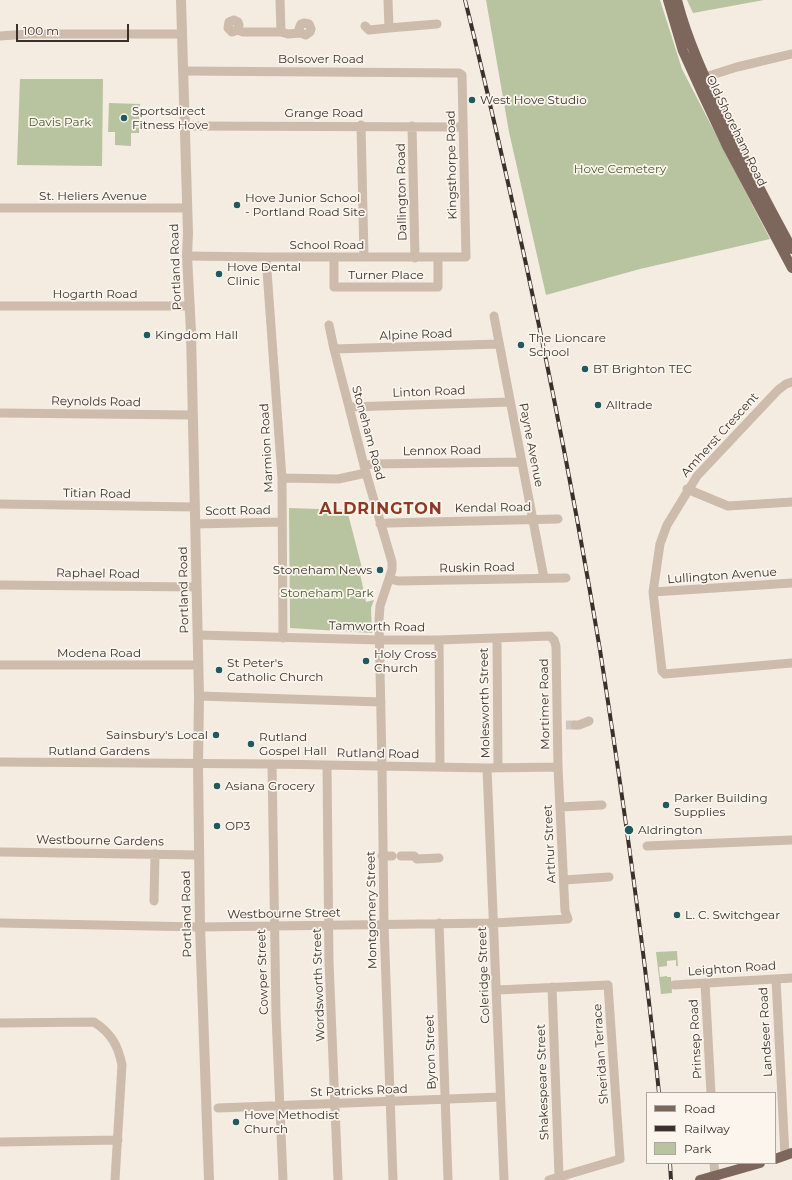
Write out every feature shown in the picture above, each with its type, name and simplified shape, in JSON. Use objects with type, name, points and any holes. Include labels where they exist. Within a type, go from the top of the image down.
[{"type":"main road","name":"Old Shoreham Road","points":[[668,0],[683,51],[700,78],[792,249]]},
{"type":"main road","name":"Old Shoreham Road","points":[[677,0],[683,24],[696,57],[700,78],[732,154],[792,268]]},
{"type":"main road","points":[[700,1180],[757,1164]]},
{"type":"street","name":"Portland Road","points":[[181,0],[198,635],[200,927],[210,1180]]},
{"type":"street","points":[[280,0],[281,32]]},
{"type":"street","points":[[388,0],[389,28]]},
{"type":"street","points":[[365,26],[369,30],[437,24]]},
{"type":"street","points":[[238,30],[243,32],[281,32],[288,34],[301,33]]},
{"type":"street","points":[[0,36],[28,34],[182,34]]},
{"type":"street","points":[[700,78],[792,54]]},
{"type":"street","name":"Bolsover Road","points":[[183,71],[459,72]]},
{"type":"street","name":"Kingsthorpe Road","points":[[459,72],[462,75],[466,257]]},
{"type":"street","points":[[361,125],[364,257]]},
{"type":"street","name":"Grange Road","points":[[185,126],[361,125],[463,127]]},
{"type":"street","name":"Dallington Road","points":[[412,126],[415,258]]},
{"type":"street","name":"St. Heliers Avenue","points":[[0,208],[187,208]]},
{"type":"street","name":"School Road","points":[[187,256],[334,258],[466,257]]},
{"type":"street","name":"Marmion Road","points":[[266,257],[282,478],[283,638]]},
{"type":"street","name":"Turner Place","points":[[334,258],[334,287],[438,287],[438,258]]},
{"type":"street","name":"Hogarth Road","points":[[0,306],[190,306]]},
{"type":"street","name":"Payne Avenue","points":[[494,316],[544,578]]},
{"type":"street","name":"Stoneham Road","points":[[329,325],[365,469],[392,562],[390,579],[380,606],[380,640]]},
{"type":"street","name":"Alpine Road","points":[[334,349],[500,344]]},
{"type":"street","name":"Amherst Crescent","points":[[792,382],[786,384],[778,390],[696,476],[667,525],[660,544],[654,592],[662,671],[665,674],[792,663]]},
{"type":"street","name":"Linton Road","points":[[349,407],[510,402]]},
{"type":"street","name":"Reynolds Road","points":[[0,413],[192,415]]},
{"type":"street","name":"Lennox Road","points":[[282,478],[338,479],[365,469],[372,464],[521,462]]},
{"type":"street","points":[[687,490],[728,506],[792,502]]},
{"type":"street","name":"Titian Road","points":[[0,504],[194,508]]},
{"type":"street","name":"Kendal Road","points":[[380,524],[558,519]]},
{"type":"street","name":"Scott Road","points":[[195,524],[282,522]]},
{"type":"street","name":"Ruskin Road","points":[[390,579],[398,581],[566,578]]},
{"type":"street","name":"Lullington Avenue","points":[[654,592],[792,583]]},
{"type":"street","name":"Raphael Road","points":[[0,584],[196,587]]},
{"type":"street","name":"Tamworth Road","points":[[198,635],[380,640],[439,640],[550,636],[554,640]]},
{"type":"street","name":"Molesworth Street","points":[[497,638],[498,768]]},
{"type":"street","name":"Montgomery Street","points":[[380,640],[382,856],[393,1180]]},
{"type":"street","points":[[439,640],[440,768]]},
{"type":"street","name":"Mortimer Road","points":[[554,640],[566,725],[558,768]]},
{"type":"street","name":"Modena Road","points":[[0,665],[198,665]]},
{"type":"street","points":[[199,696],[381,702]]},
{"type":"street","points":[[566,725],[579,725],[589,721]]},
{"type":"street","name":"Rutland Gardens","points":[[0,762],[198,764]]},
{"type":"street","name":"Rutland Road","points":[[198,764],[272,764],[440,768],[558,768]]},
{"type":"street","name":"Cowper Street","points":[[272,764],[274,926],[283,1180]]},
{"type":"street","name":"Wordsworth Street","points":[[327,766],[329,925],[338,1180]]},
{"type":"street","name":"Coleridge Street","points":[[487,768],[504,1180]]},
{"type":"street","name":"Arthur Street","points":[[558,768],[565,911],[568,920]]},
{"type":"street","points":[[560,807],[602,806]]},
{"type":"street","points":[[647,846],[792,840]]},
{"type":"street","name":"Westbourne Gardens","points":[[0,852],[199,855]]},
{"type":"street","points":[[154,901],[155,854]]},
{"type":"street","points":[[382,856],[414,856],[417,859],[439,858]]},
{"type":"street","points":[[564,880],[609,877]]},
{"type":"street","name":"Westbourne Street","points":[[0,923],[200,927],[494,923],[568,920]]},
{"type":"street","name":"Byron Street","points":[[439,923],[448,1180]]},
{"type":"street","name":"Leighton Road","points":[[674,985],[792,978]]},
{"type":"street","name":"Landseer Road","points":[[776,979],[784,1156]]},
{"type":"street","name":"Prinsep Road","points":[[705,983],[710,1092]]},
{"type":"street","name":"Sheridan Terrace","points":[[497,990],[608,985],[620,1159],[549,1180]]},
{"type":"street","name":"Shakespeare Street","points":[[552,988],[559,1176]]},
{"type":"street","points":[[0,1022],[94,1022],[104,1029],[119,1050],[122,1064],[115,1180]]},
{"type":"street","name":"St Patricks Road","points":[[218,1108],[500,1097]]},
{"type":"street","points":[[0,1142],[118,1140]]},
{"type":"street","points":[[714,1164],[715,1176]]},
{"type":"green space","name":"Hove Cemetery","points":[[486,0],[660,0],[682,69],[770,239],[640,269],[546,295],[509,132]]},
{"type":"green space","points":[[687,0],[764,0],[693,13]]},
{"type":"green space","name":"Davis Park","points":[[20,79],[103,79],[102,166],[17,165]]},
{"type":"green space","name":"Sportsdirect Fitness Hove","points":[[109,103],[140,104],[139,133],[131,133],[131,146],[115,145],[115,132],[108,132]]},
{"type":"green space","name":"Stoneham Park","points":[[289,508],[347,510],[362,568],[359,569],[366,602],[374,600],[371,608],[372,633],[290,628]]},
{"type":"green space","points":[[677,951],[678,966],[676,966],[676,960],[667,961],[667,966],[659,967],[660,977],[671,977],[672,993],[661,994],[656,952]]},
{"type":"tunnel","points":[[566,725],[575,725]]},
{"type":"railway","points":[[465,0],[511,195],[539,325],[589,585],[609,705],[625,816],[647,982],[659,1092]]},
{"type":"railway","points":[[670,1164],[671,1180]]},
{"type":"place","name":"West Hove Studio","points":[[472,100]]},
{"type":"place","name":"Sportsdirect Fitness Hove","points":[[124,118]]},
{"type":"place","name":"Hove Junior School - Portland Road Site","points":[[237,205]]},
{"type":"place","name":"Hove Dental Clinic","points":[[219,274]]},
{"type":"place","name":"Kingdom Hall","points":[[147,335]]},
{"type":"place","name":"The Lioncare School","points":[[521,345]]},
{"type":"place","name":"BT Brighton TEC","points":[[585,369]]},
{"type":"place","name":"Alltrade","points":[[598,405]]},
{"type":"place","name":"Stoneham News","points":[[380,570]]},
{"type":"place","name":"Holy Cross Church","points":[[366,661]]},
{"type":"place","name":"St Peter's Catholic Church","points":[[219,670]]},
{"type":"place","name":"Sainsbury's Local","points":[[216,735]]},
{"type":"place","name":"Rutland Gospel Hall","points":[[251,744]]},
{"type":"place","name":"Asiana Grocery","points":[[217,786]]},
{"type":"place","name":"Parker Building Supplies","points":[[666,805]]},
{"type":"place","name":"OP3","points":[[217,826]]},
{"type":"place","name":"Aldrington","points":[[629,830]]},
{"type":"place","name":"L. C. Switchgear","points":[[677,915]]},
{"type":"place","name":"Hove Methodist Church","points":[[236,1122]]},
{"type":"district","name":"ALDRINGTON","points":[[381,509]]}]
